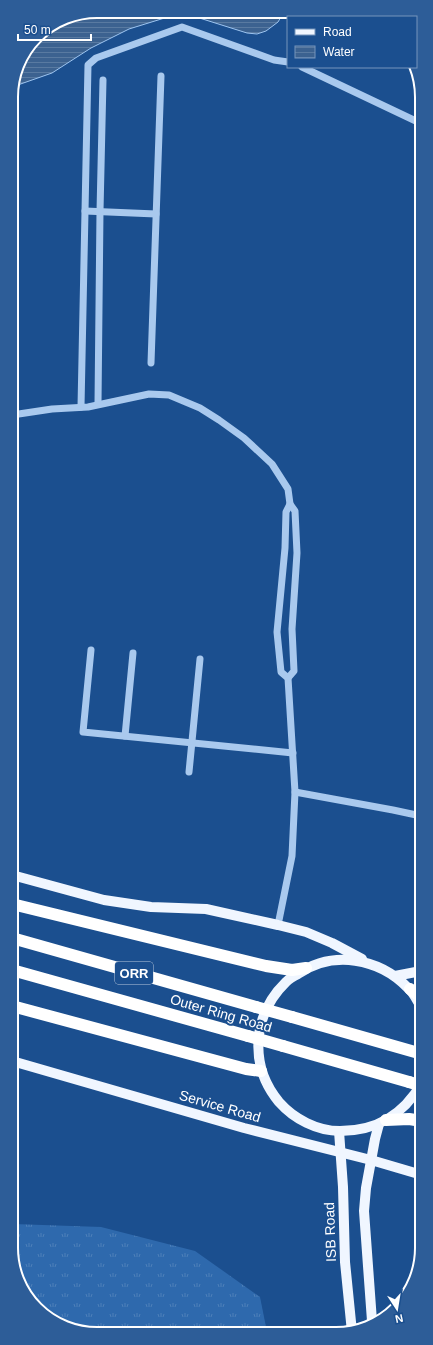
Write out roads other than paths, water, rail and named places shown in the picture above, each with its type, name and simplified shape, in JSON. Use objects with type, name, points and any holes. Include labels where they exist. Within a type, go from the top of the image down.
[{"type":"highway","points":[[18,905],[266,966],[292,970],[306,968]]},
{"type":"highway","name":"Outer Ring Road","points":[[18,940],[415,1053]]},
{"type":"highway","name":"Outer Ring Road","points":[[18,972],[415,1083]]},
{"type":"highway","points":[[410,989],[415,993]]},
{"type":"highway","points":[[18,1008],[246,1069],[261,1071]]},
{"type":"highway","points":[[383,1122],[409,1119],[415,1120]]},
{"type":"main road","points":[[18,878],[104,900],[151,908],[206,909],[306,932],[332,943],[395,976],[410,989],[415,997]]},
{"type":"main road","points":[[371,964],[349,960],[327,961],[306,968],[286,982],[270,1000],[261,1023],[257,1047],[261,1071],[271,1092],[286,1110],[307,1124],[331,1131],[356,1131],[383,1122],[406,1105],[415,1094]]},
{"type":"main road","points":[[395,976],[415,972]]},
{"type":"main road","name":"Service Road","points":[[18,1063],[251,1130],[372,1160],[415,1173]]},
{"type":"main road","points":[[372,1318],[364,1211],[366,1188],[375,1139],[383,1122]]},
{"type":"main road","name":"ISB Road","points":[[339,1131],[343,1187],[345,1262],[351,1325]]},
{"type":"street","points":[[81,407],[88,65],[96,58],[182,27],[274,60],[287,62]]},
{"type":"street","points":[[304,68],[415,121]]},
{"type":"street","points":[[151,363],[161,76]]},
{"type":"street","points":[[98,404],[103,80]]},
{"type":"street","points":[[85,211],[156,214]]},
{"type":"street","points":[[18,414],[52,409],[81,407],[149,394],[169,395],[200,408],[244,438],[272,464],[288,489],[290,504],[295,511],[297,553],[292,629],[294,671],[288,678],[296,792],[292,856],[278,925]]},
{"type":"street","points":[[288,678],[281,672],[277,632],[285,548],[286,512],[290,504]]},
{"type":"street","points":[[92,650],[83,732],[293,753]]},
{"type":"street","points":[[125,736],[133,654]]},
{"type":"street","points":[[188,772],[200,659]]},
{"type":"street","points":[[296,792],[415,815]]},
{"type":"water","points":[[92,18],[165,18],[129,29],[91,48],[52,73],[20,84],[24,67],[31,53],[53,31],[62,26],[72,22]]},
{"type":"water","points":[[199,18],[280,18],[278,22],[266,31],[257,34],[247,33]]}]
